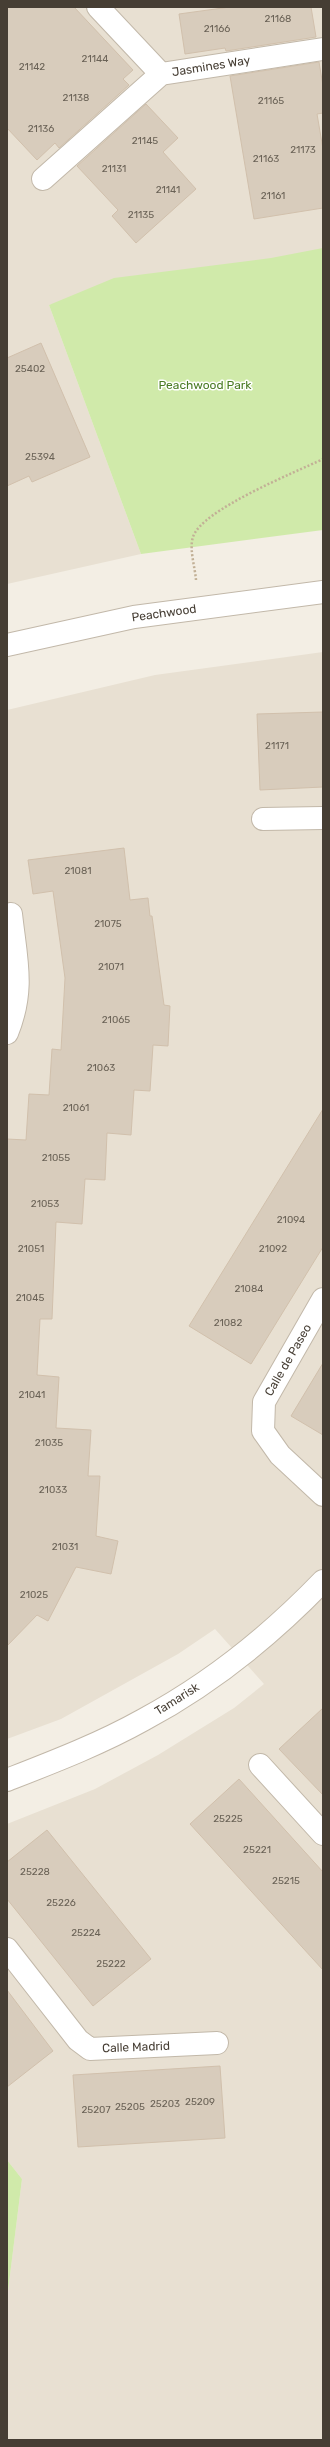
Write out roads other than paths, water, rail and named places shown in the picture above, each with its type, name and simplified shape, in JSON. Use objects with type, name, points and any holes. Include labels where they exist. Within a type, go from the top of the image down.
[{"type":"street","points":[[98,7],[161,74]]},
{"type":"street","name":"Jasmines Way","points":[[43,179],[161,74],[323,49]]},
{"type":"street","name":"Peachwood","points":[[7,645],[134,617],[323,592]]},
{"type":"street","points":[[263,819],[323,818]]},
{"type":"street","points":[[7,1033],[15,1014],[19,994],[11,914]]},
{"type":"street","name":"Calle de Paseo","points":[[323,1299],[264,1402],[263,1431],[280,1456],[323,1495]]},
{"type":"street","name":"Tamarisk","points":[[7,1780],[64,1757],[144,1720],[210,1679],[296,1610],[323,1581]]},
{"type":"street","points":[[260,1765],[323,1834]]},
{"type":"street","name":"Calle Madrid","points":[[7,1949],[78,2040],[90,2049],[217,2043]]},
{"type":"park label","name":"Peachwood Park","points":[[205,385]]}]
